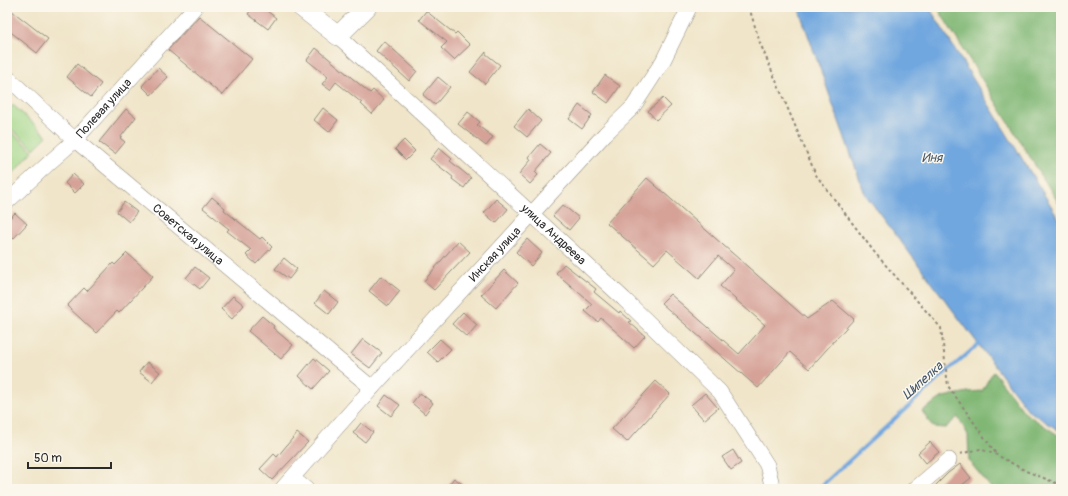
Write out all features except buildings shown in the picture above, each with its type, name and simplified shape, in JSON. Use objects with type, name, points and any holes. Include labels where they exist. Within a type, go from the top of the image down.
[{"type":"main road","name":"улица Андреева","points":[[301,7],[338,36]]},
{"type":"main road","points":[[338,36],[367,7]]},
{"type":"street","name":"Полевая улица","points":[[7,202],[75,140],[195,7]]},
{"type":"street","name":"Инская улица","points":[[287,484],[372,388],[605,134],[633,107],[663,61],[688,10],[688,7]]},
{"type":"street","name":"улица Андреева","points":[[338,36],[624,299],[720,392],[767,465],[773,489]]},
{"type":"street","name":"Советская улица","points":[[7,77],[75,140],[372,388]]},
{"type":"street","points":[[915,489],[949,460]]},
{"type":"street","points":[[287,484],[306,489]]},
{"type":"path","points":[[748,7],[760,43],[816,175],[875,253],[941,328],[948,386],[997,455]]},
{"type":"path","points":[[949,460],[963,453],[980,449],[997,455],[1026,471],[1061,485]]},
{"type":"green space","points":[[937,7],[1061,7],[1061,207]]},
{"type":"green space","points":[[13,105],[47,136],[34,149],[7,125],[7,112]]},
{"type":"green space","points":[[7,128],[33,151],[9,178],[7,177]]},
{"type":"green space","points":[[994,372],[1025,413],[1061,437],[1061,489],[992,489],[969,461],[968,435],[958,417],[945,428],[933,427],[922,411],[943,397],[982,391]]},
{"type":"water","name":"Иня","points":[[798,7],[929,7],[1061,222],[1061,432],[1028,410],[865,194]]},
{"type":"waterway","name":"Шипелка","points":[[818,489],[981,342]]}]
